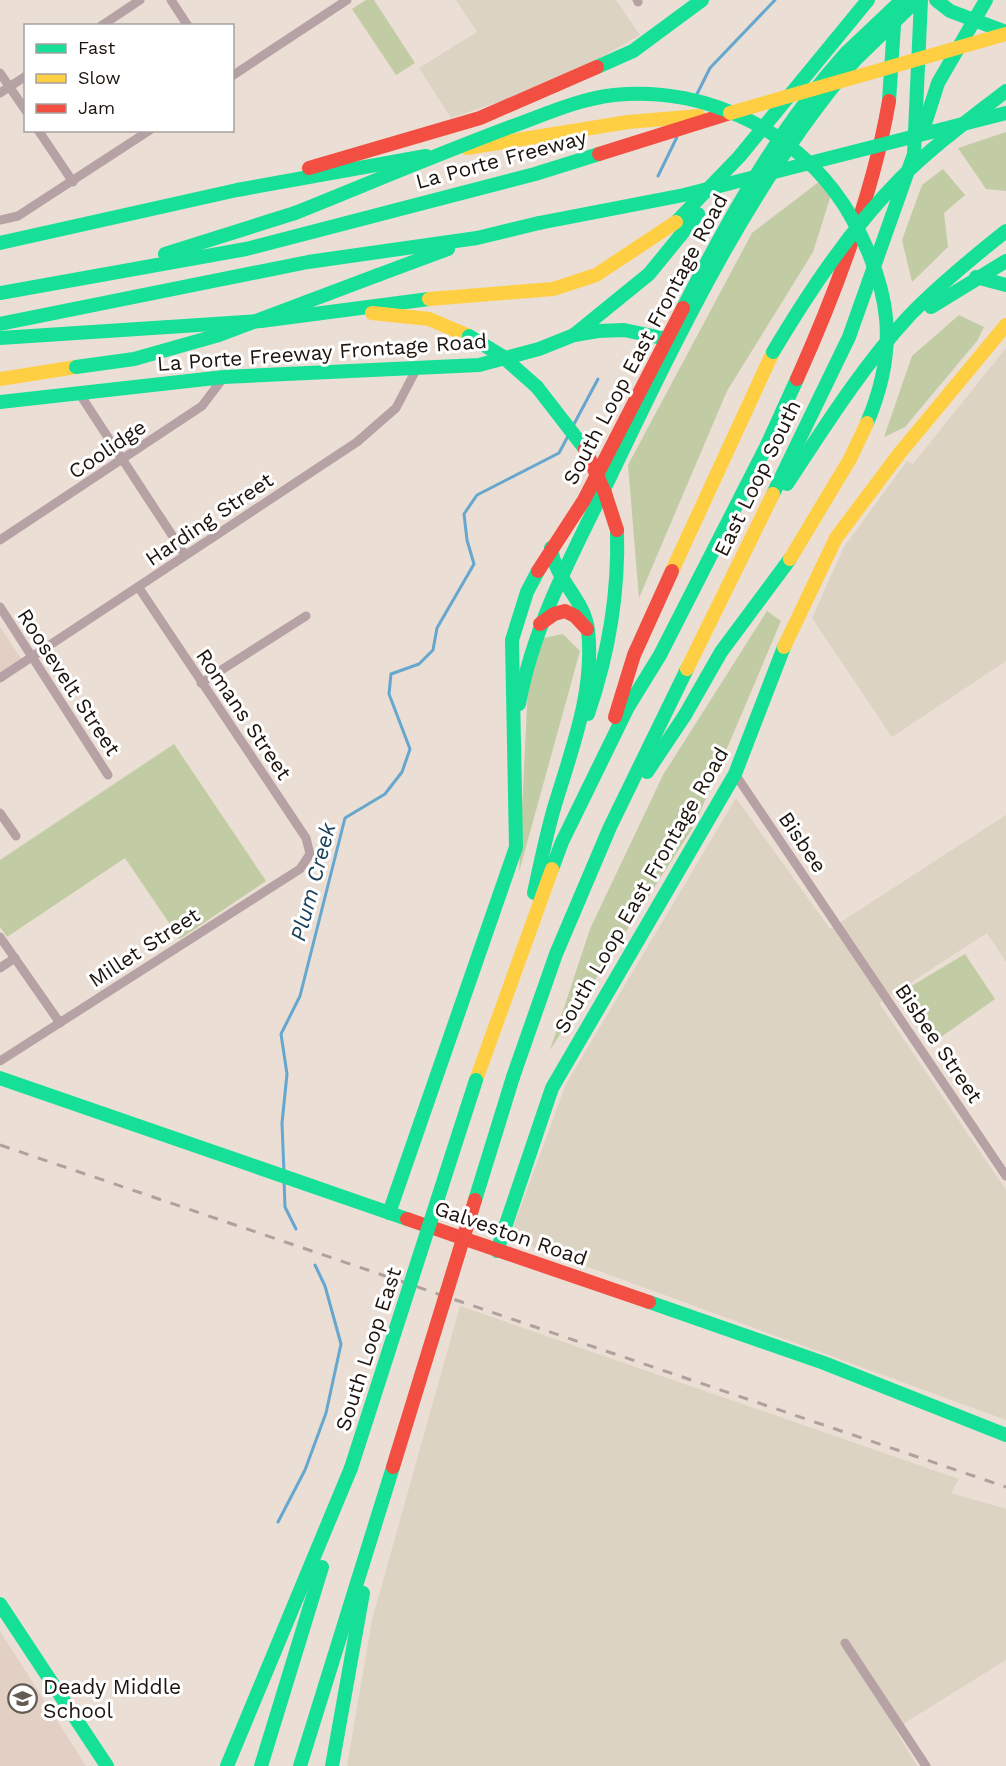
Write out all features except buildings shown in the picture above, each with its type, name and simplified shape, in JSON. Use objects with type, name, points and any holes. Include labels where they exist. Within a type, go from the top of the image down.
[{"type":"main road","points":[[237,190],[480,118],[633,51],[702,0]]},
{"type":"main road","points":[[0,338],[261,321],[405,301],[553,289],[596,275],[683,218],[739,157],[868,0]]},
{"type":"main road","name":"East Loop South","points":[[522,947],[562,842],[628,707],[660,655],[766,447],[828,310],[872,180],[883,133],[889,102],[895,0]]},
{"type":"main road","name":"South Loop East Frontage Road","points":[[389,1213],[516,847],[512,640],[527,592],[550,548],[584,500],[640,390],[789,147],[851,56],[902,0]]},
{"type":"main road","name":"East Loop South","points":[[360,1586],[393,1467],[513,1077],[556,954],[610,827],[849,337],[915,154],[919,0]]},
{"type":"main road","name":"South Loop East Frontage Road","points":[[851,56],[919,0]]},
{"type":"main road","points":[[936,0],[950,11],[1006,33]]},
{"type":"main road","points":[[915,154],[938,83],[986,0]]},
{"type":"main road","name":"La Porte Freeway","points":[[0,293],[135,267],[246,249],[535,174],[730,113],[1006,33]]},
{"type":"main road","points":[[600,765],[634,655],[773,352],[832,260],[888,192],[945,137],[1006,91]]},
{"type":"main road","points":[[135,267],[171,251],[295,213],[490,134],[579,102],[615,95],[667,94],[687,98],[744,118],[774,133],[801,154],[827,180],[849,212],[877,267],[889,328],[884,375],[875,407],[861,437],[790,559],[721,652],[685,715],[610,827]]},
{"type":"main road","points":[[0,243],[237,190],[528,138],[628,122],[730,113]]},
{"type":"main road","points":[[0,324],[308,262],[477,238],[539,223],[684,195],[1006,113]]},
{"type":"main road","points":[[574,335],[649,274],[695,218],[739,157]]},
{"type":"main road","points":[[754,531],[862,373],[898,329],[962,266],[1006,231]]},
{"type":"main road","points":[[0,379],[134,359],[219,335],[477,238]]},
{"type":"main road","points":[[898,329],[976,277],[1006,261]]},
{"type":"main road","points":[[976,277],[1006,285]]},
{"type":"main road","points":[[326,312],[387,313],[429,320],[468,336],[502,356],[537,387],[565,420],[585,449],[605,493],[617,530],[619,568],[614,627],[599,684],[554,809],[522,947]]},
{"type":"main road","name":"South Loop East Frontage Road","points":[[497,1251],[552,1088],[735,774],[791,630],[836,538],[899,454],[1006,325]]},
{"type":"main road","points":[[624,330],[643,337],[649,346],[650,356],[640,390]]},
{"type":"main road","name":"La Porte Freeway Frontage Road","points":[[2,403],[224,377],[417,368],[499,361],[574,335],[624,330],[672,340]]},
{"type":"main road","name":"South Loop East Frontage Road","points":[[515,736],[522,681],[540,624],[672,340]]},
{"type":"main road","points":[[550,548],[551,561],[561,579],[581,602],[589,632],[590,658],[574,749]]},
{"type":"main road","points":[[540,624],[553,613],[571,611],[589,632]]},
{"type":"main road","name":"South Loop East","points":[[315,1572],[351,1468],[476,1080],[522,947]]},
{"type":"main road","name":"Galveston Road","points":[[0,1078],[824,1363],[1006,1435]]},
{"type":"main road","points":[[227,1766],[315,1572]]},
{"type":"main road","points":[[261,1766],[315,1572]]},
{"type":"main road","points":[[300,1766],[360,1586]]},
{"type":"main road","points":[[332,1766],[360,1586]]},
{"type":"main road","points":[[0,1604],[107,1766]]},
{"type":"street","points":[[104,24],[140,0]]},
{"type":"street","points":[[171,0],[187,24]]},
{"type":"street","points":[[234,74],[347,0]]},
{"type":"street","points":[[0,73],[24,108]]},
{"type":"street","points":[[0,93],[24,77]]},
{"type":"street","points":[[39,132],[73,182]]},
{"type":"street","points":[[0,220],[18,216],[147,132]]},
{"type":"street","name":"Harding Street","points":[[0,678],[357,442],[396,408],[417,368]]},
{"type":"street","name":"Coolidge","points":[[0,540],[122,461],[202,405],[224,377]]},
{"type":"street","points":[[79,393],[185,555]]},
{"type":"street","name":"Romans Street","points":[[139,588],[306,837],[310,854],[305,861]]},
{"type":"street","name":"Roosevelt Street","points":[[0,607],[108,776]]},
{"type":"street","points":[[201,683],[306,616]]},
{"type":"street","name":"Bisbee","points":[[735,774],[841,931]]},
{"type":"street","points":[[0,813],[16,836]]},
{"type":"street","name":"Millet Street","points":[[0,1061],[300,869],[305,861]]},
{"type":"street","name":"Bisbee Street","points":[[841,931],[1006,1176]]},
{"type":"street","points":[[0,937],[60,1023]]},
{"type":"street","points":[[0,968],[15,958]]},
{"type":"street","points":[[845,1643],[926,1766]]},
{"type":"shaded area","points":[[456,0],[616,0],[640,35],[586,66],[517,96],[451,118],[419,68],[477,32]]},
{"type":"shaded area","points":[[1006,348],[1006,661],[892,737],[812,618],[844,547],[907,461],[913,464]]},
{"type":"shaded area","points":[[0,627],[22,660],[0,674]]},
{"type":"shaded area","points":[[736,798],[830,929],[1006,815],[1006,962],[987,933],[879,1003],[1006,1190],[1006,1420],[509,1238],[566,1084]]},
{"type":"shaded area","points":[[460,1306],[959,1479],[951,1493],[1006,1509],[1006,1660],[895,1729],[917,1766],[347,1766],[372,1620]]},
{"type":"shaded area","name":"Deady Middle School","points":[[0,1631],[86,1766],[0,1766]]},
{"type":"green space","points":[[366,0],[374,0],[415,63],[396,75],[352,9]]},
{"type":"green space","points":[[1006,132],[1006,191],[986,189],[958,148]]},
{"type":"green space","points":[[943,169],[965,195],[944,213],[948,247],[912,282],[902,240],[922,185]]},
{"type":"green space","points":[[824,178],[831,195],[813,252],[727,391],[639,598],[628,465],[752,233]]},
{"type":"green space","points":[[959,315],[984,327],[977,341],[905,427],[884,437],[912,356]]},
{"type":"green space","points":[[767,611],[781,621],[695,824],[550,1050],[590,929],[663,775]]},
{"type":"green space","points":[[563,634],[580,651],[519,872],[528,685],[543,638]]},
{"type":"green space","points":[[174,744],[266,881],[180,939],[125,858],[7,937],[0,927],[0,860]]},
{"type":"green space","points":[[965,954],[995,999],[931,1044],[898,994]]},
{"type":"waterway","name":"Plum Creek","points":[[696,96],[710,68],[775,0]]},
{"type":"waterway","name":"Plum Creek","points":[[658,176],[677,137]]},
{"type":"waterway","name":"Plum Creek","points":[[574,424],[598,379]]},
{"type":"waterway","name":"Plum Creek","points":[[284,1173],[282,1123],[287,1074],[281,1034],[300,996],[345,818],[385,794],[402,772],[410,749],[389,694],[391,674],[419,664],[433,650],[437,628],[474,564],[467,540],[464,514],[477,495],[559,453],[568,436]]},
{"type":"waterway","name":"Plum Creek","points":[[284,1179],[285,1207],[296,1229]]},
{"type":"waterway","name":"Plum Creek","points":[[278,1522],[305,1470],[326,1413],[341,1344],[325,1286],[315,1265]]},
{"type":"railway","points":[[0,1145],[1006,1487]]},
{"type":"traffic: fast","points":[[597,67],[633,51],[702,0]]},
{"type":"traffic: fast","points":[[676,222],[739,157],[868,0]]},
{"type":"traffic: fast","points":[[847,52],[902,0]]},
{"type":"traffic: fast","points":[[855,60],[917,0]]},
{"type":"traffic: fast","points":[[773,494],[849,337],[914,154],[921,0]]},
{"type":"traffic: fast","points":[[936,0],[950,11],[1006,32]]},
{"type":"traffic: fast","points":[[922,133],[938,83],[986,0]]},
{"type":"traffic: fast","points":[[889,101],[895,10]]},
{"type":"traffic: fast","points":[[683,308],[737,207],[777,142],[822,81],[847,52]]},
{"type":"traffic: fast","points":[[519,704],[534,645],[569,560],[690,314],[750,208],[782,157],[817,107],[855,60]]},
{"type":"traffic: fast","points":[[773,352],[801,306],[864,219],[925,155],[1006,91]]},
{"type":"traffic: fast","points":[[295,213],[483,137],[587,100],[614,95],[650,94],[685,98],[719,108],[752,122],[782,140],[809,163],[833,190],[853,220],[866,246],[883,296],[887,345],[884,370],[867,423]]},
{"type":"traffic: fast","points":[[539,223],[684,195],[1006,113]]},
{"type":"traffic: fast","points":[[0,293],[246,249],[535,174],[599,154]]},
{"type":"traffic: fast","points":[[0,243],[237,190],[426,156]]},
{"type":"traffic: fast","points":[[165,254],[295,213]]},
{"type":"traffic: fast","points":[[574,335],[649,274],[698,214]]},
{"type":"traffic: fast","points":[[0,324],[308,262],[477,238],[539,223]]},
{"type":"traffic: fast","points":[[787,484],[845,397],[892,335],[932,293],[1006,231]]},
{"type":"traffic: fast","points":[[378,275],[448,249]]},
{"type":"traffic: fast","points":[[931,307],[1006,261]]},
{"type":"traffic: fast","points":[[76,367],[134,359],[219,335],[378,275]]},
{"type":"traffic: fast","points":[[976,277],[1006,285]]},
{"type":"traffic: fast","points":[[0,338],[261,321],[429,299]]},
{"type":"traffic: fast","points":[[0,402],[224,377],[479,365],[539,349],[574,335],[598,331],[624,330],[672,340]]},
{"type":"traffic: fast","points":[[469,336],[502,356],[537,387]]},
{"type":"traffic: fast","points":[[552,869],[562,842],[628,707],[660,655],[766,447],[797,379]]},
{"type":"traffic: fast","points":[[537,387],[585,449]]},
{"type":"traffic: fast","points":[[588,714],[602,669],[611,623],[616,577],[617,530]]},
{"type":"traffic: fast","points":[[534,893],[551,819],[580,720],[588,676],[588,630],[585,619],[576,598],[558,570],[551,548]]},
{"type":"traffic: fast","points":[[647,772],[685,715],[721,652],[790,559]]},
{"type":"traffic: fast","points":[[389,1213],[516,847],[512,640],[527,592],[538,571]]},
{"type":"traffic: fast","points":[[497,1251],[552,1088],[735,774],[784,647]]},
{"type":"traffic: fast","points":[[513,1077],[556,954],[610,827],[687,669]]},
{"type":"traffic: fast","points":[[475,1200],[513,1077]]},
{"type":"traffic: fast","points":[[0,1078],[407,1219]]},
{"type":"traffic: fast","points":[[351,1468],[476,1080]]},
{"type":"traffic: fast","points":[[649,1302],[824,1363],[1006,1435]]},
{"type":"traffic: fast","points":[[300,1766],[393,1467]]},
{"type":"traffic: fast","points":[[227,1766],[351,1468]]},
{"type":"traffic: fast","points":[[261,1766],[322,1567]]},
{"type":"traffic: fast","points":[[332,1766],[363,1593]]},
{"type":"traffic: fast","points":[[0,1604],[107,1766]]},
{"type":"traffic: slow","points":[[730,113],[1006,34]]},
{"type":"traffic: slow","points":[[467,148],[628,122],[699,116]]},
{"type":"traffic: slow","points":[[429,299],[553,289],[596,275],[676,222]]},
{"type":"traffic: slow","points":[[372,313],[429,319],[469,336]]},
{"type":"traffic: slow","points":[[784,647],[836,538],[899,454],[1006,325]]},
{"type":"traffic: slow","points":[[672,571],[773,352]]},
{"type":"traffic: slow","points":[[0,379],[76,367]]},
{"type":"traffic: slow","points":[[790,559],[850,459],[867,423]]},
{"type":"traffic: slow","points":[[687,669],[773,494]]},
{"type":"traffic: slow","points":[[476,1080],[552,869]]},
{"type":"traffic: jam","points":[[309,168],[480,118],[597,67]]},
{"type":"traffic: jam","points":[[797,379],[852,243],[873,172],[889,101]]},
{"type":"traffic: jam","points":[[599,154],[730,113]]},
{"type":"traffic: jam","points":[[538,571],[584,500],[683,308]]},
{"type":"traffic: jam","points":[[585,449],[605,493],[617,530]]},
{"type":"traffic: jam","points":[[615,717],[634,655],[672,571]]},
{"type":"traffic: jam","points":[[540,624],[554,614],[565,611],[575,616],[587,629]]},
{"type":"traffic: jam","points":[[393,1467],[475,1200]]},
{"type":"traffic: jam","points":[[407,1219],[649,1302]]},
{"type":"place","name":"Deady Middle School","points":[[22,1698]]}]
